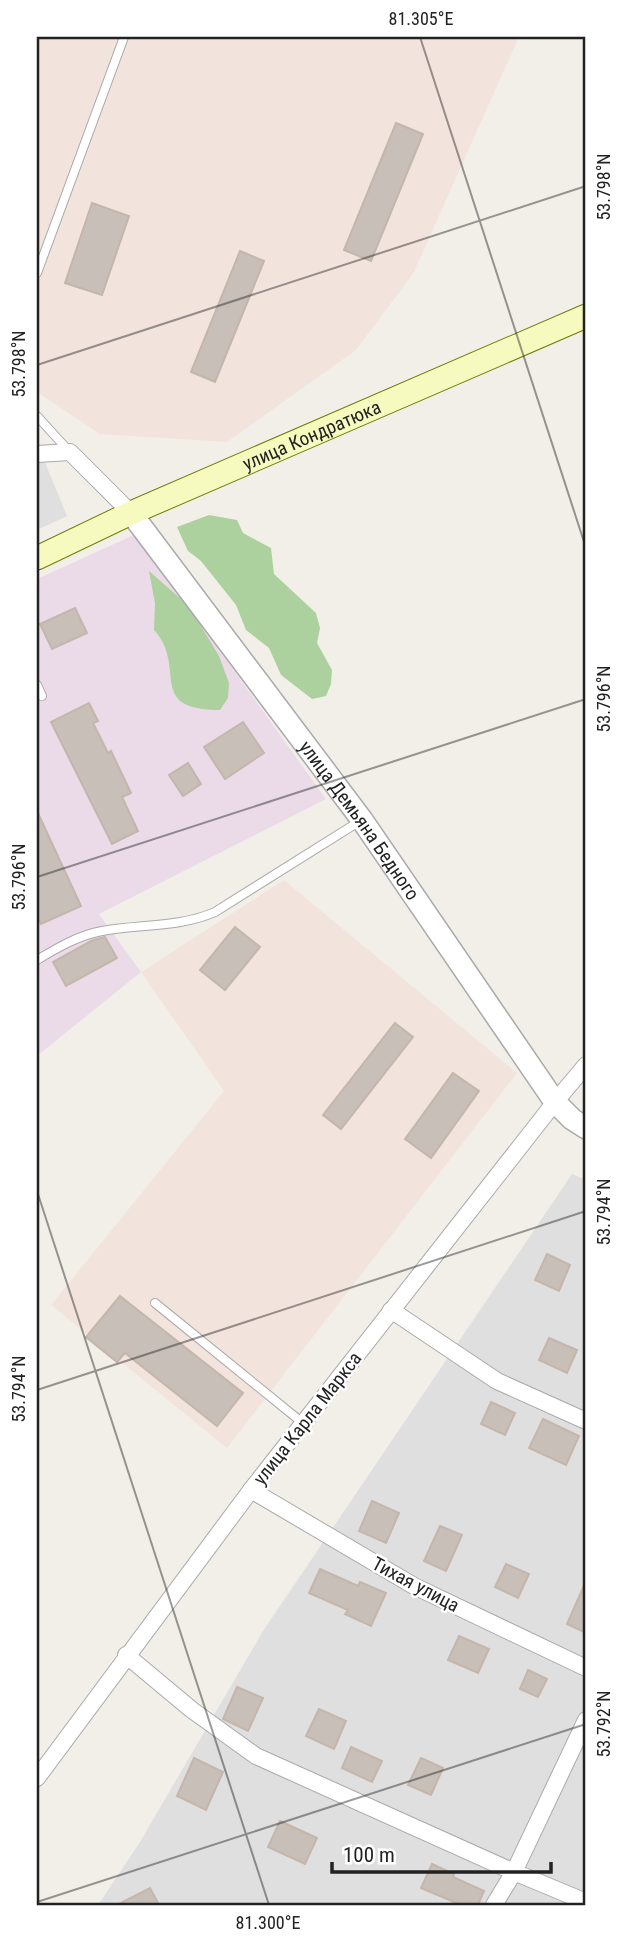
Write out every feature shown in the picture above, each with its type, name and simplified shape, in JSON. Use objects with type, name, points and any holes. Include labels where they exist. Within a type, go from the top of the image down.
[{"type":"main road","name":"улица Кондратюка","points":[[37,558],[131,513],[586,316]]},
{"type":"street","points":[[37,454],[70,452],[131,513]]},
{"type":"street","name":"улица Демьяна Бедного","points":[[131,513],[362,820],[555,1102],[572,1119],[586,1128]]},
{"type":"street","name":"улица Карла Маркса","points":[[37,1778],[251,1490],[586,1065]]},
{"type":"street","points":[[391,1310],[497,1381],[586,1421]]},
{"type":"street","name":"Тихая улица","points":[[251,1490],[414,1586],[586,1668]]},
{"type":"street","points":[[126,1655],[192,1710],[256,1755],[586,1902]]},
{"type":"street","points":[[494,1905],[514,1872],[586,1720]]},
{"type":"lane","points":[[37,273],[124,37]]},
{"type":"lane","points":[[37,416],[70,452]]},
{"type":"lane","points":[[37,685],[42,696]]},
{"type":"lane","points":[[37,960],[68,943],[100,931],[194,920],[215,912],[362,820]]},
{"type":"lane","points":[[155,1303],[304,1424]]},
{"type":"shaded area","points":[[37,37],[519,37],[413,274],[356,350],[227,442],[100,434],[37,392]]},
{"type":"shaded area","points":[[37,443],[67,516],[37,530]]},
{"type":"shaded area","points":[[136,534],[326,799],[99,914],[141,972],[37,1056],[37,579]]},
{"type":"shaded area","points":[[284,880],[517,1073],[227,1448],[51,1305],[224,1091],[141,972]]},
{"type":"shaded area","points":[[572,1174],[586,1180],[586,1905],[98,1905],[140,1842],[263,1631]]},
{"type":"green space","points":[[209,515],[237,520],[243,533],[271,548],[274,574],[316,613],[320,628],[317,643],[332,670],[331,684],[326,696],[312,699],[281,675],[269,648],[246,630],[236,605],[201,561],[188,551],[177,527]]},
{"type":"green space","points":[[149,571],[189,606],[219,656],[229,683],[228,698],[220,710],[197,708],[183,703],[175,694],[164,644],[154,630],[155,603]]},
{"type":"building","points":[[396,123],[423,134],[371,261],[344,250]]},
{"type":"building","points":[[92,203],[129,216],[102,295],[65,283]]},
{"type":"building","points":[[240,251],[264,261],[215,382],[191,372]]},
{"type":"building","points":[[75,608],[87,633],[52,649],[40,624]]},
{"type":"building","points":[[89,703],[98,721],[93,723],[108,753],[111,751],[131,793],[122,797],[138,831],[112,844],[51,722]]},
{"type":"building","points":[[243,722],[264,753],[225,779],[204,747]]},
{"type":"building","points":[[188,763],[201,784],[183,796],[169,775]]},
{"type":"building","points":[[37,811],[81,906],[41,924],[37,916]]},
{"type":"building","points":[[235,927],[260,947],[225,990],[200,970]]},
{"type":"building","points":[[105,937],[117,958],[66,986],[53,962],[93,940]]},
{"type":"building","points":[[395,1023],[413,1037],[341,1129],[323,1115]]},
{"type":"building","points":[[453,1073],[479,1091],[431,1158],[405,1139]]},
{"type":"building","points":[[547,1254],[570,1265],[559,1291],[535,1280]]},
{"type":"building","points":[[120,1296],[243,1393],[217,1426],[125,1353],[117,1362],[86,1337]]},
{"type":"building","points":[[549,1338],[577,1350],[567,1373],[539,1360]]},
{"type":"building","points":[[491,1402],[515,1413],[505,1435],[481,1424]]},
{"type":"building","points":[[543,1419],[579,1436],[566,1465],[529,1448]]},
{"type":"building","points":[[372,1501],[399,1513],[386,1543],[359,1531]]},
{"type":"building","points":[[440,1526],[462,1535],[446,1571],[424,1561]]},
{"type":"building","points":[[506,1564],[529,1574],[518,1598],[495,1587]]},
{"type":"building","points":[[320,1569],[358,1586],[360,1582],[386,1593],[371,1626],[345,1614],[348,1610],[309,1593]]},
{"type":"building","points":[[586,1581],[586,1633],[567,1624]]},
{"type":"building","points":[[459,1636],[489,1649],[478,1673],[448,1660]]},
{"type":"building","points":[[528,1670],[547,1679],[538,1697],[520,1689]]},
{"type":"building","points":[[237,1687],[263,1698],[248,1731],[223,1719]]},
{"type":"building","points":[[319,1709],[346,1721],[334,1749],[306,1736]]},
{"type":"building","points":[[351,1747],[382,1761],[372,1782],[342,1768]]},
{"type":"building","points":[[194,1758],[223,1772],[206,1810],[177,1796]]},
{"type":"building","points":[[421,1758],[443,1768],[431,1795],[408,1785]]},
{"type":"building","points":[[280,1821],[317,1838],[305,1864],[268,1847]]},
{"type":"building","points":[[432,1864],[484,1891],[478,1905],[461,1905],[421,1888]]},
{"type":"building","points":[[150,1888],[159,1905],[117,1905]]}]
